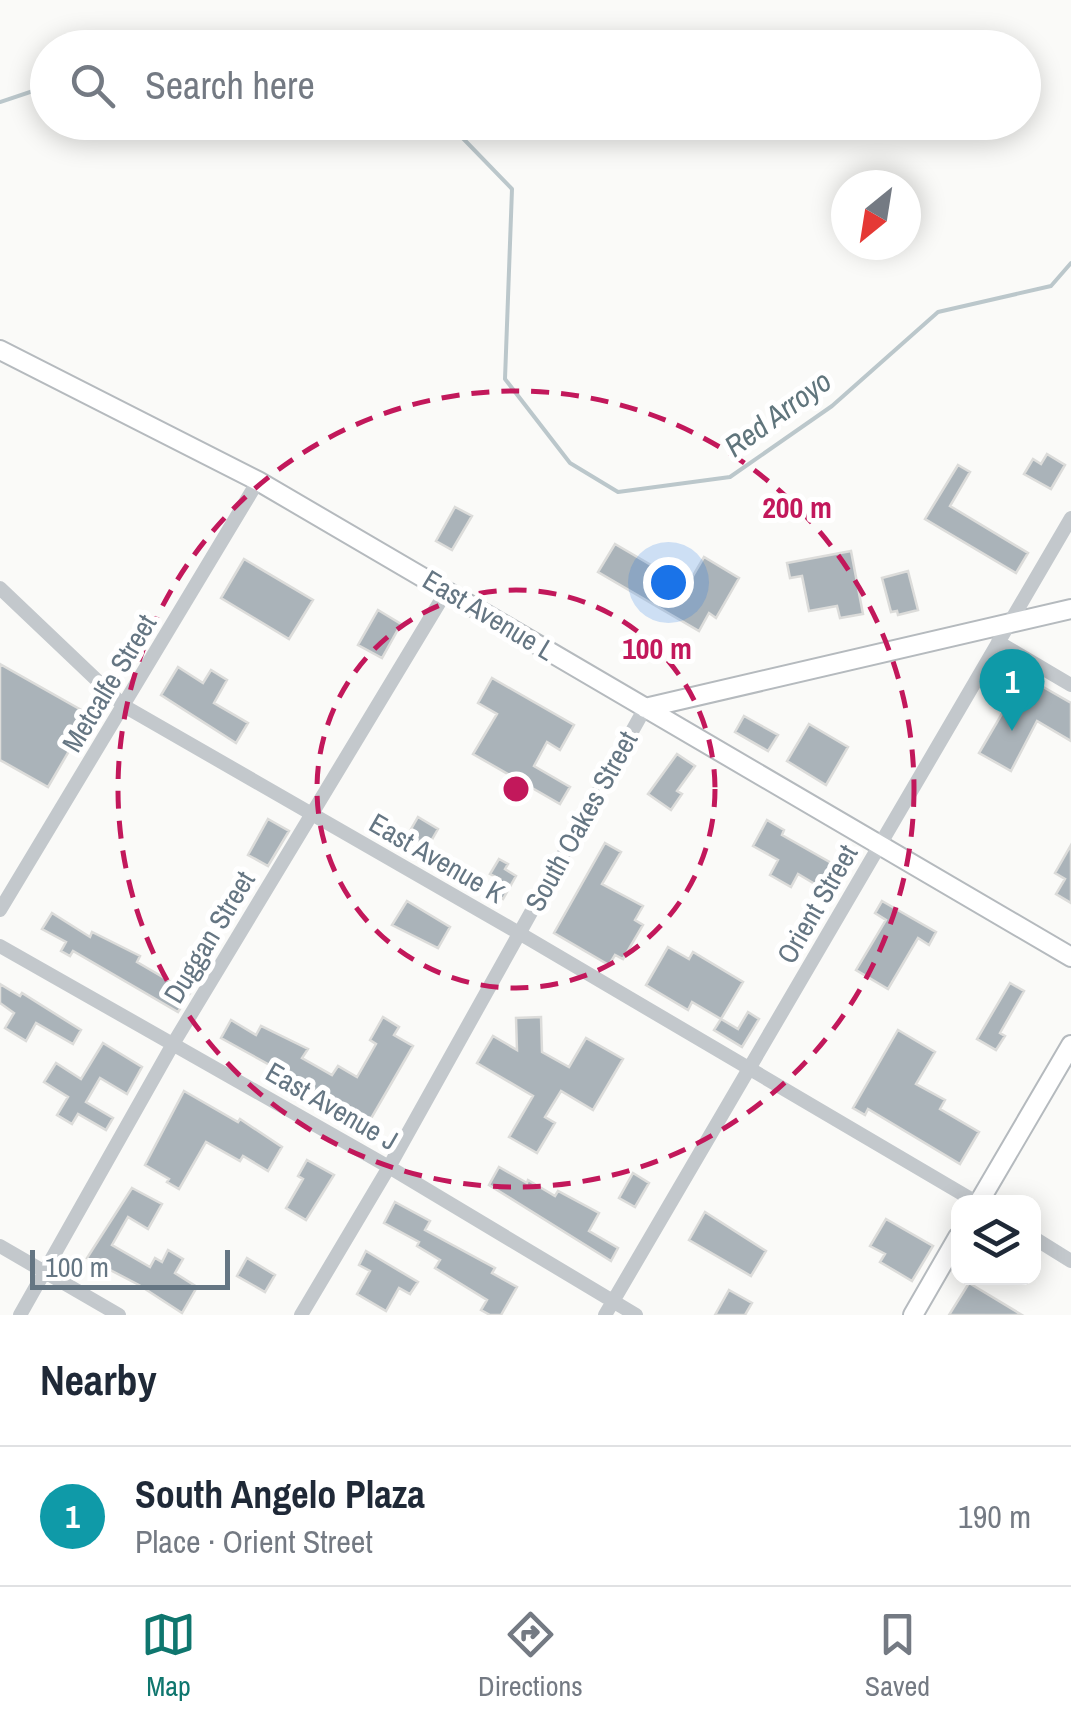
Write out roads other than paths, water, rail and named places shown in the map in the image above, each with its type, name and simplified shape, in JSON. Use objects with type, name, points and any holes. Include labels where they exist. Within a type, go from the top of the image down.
[{"type":"main road","name":"East Avenue L","points":[[0,350],[258,481],[1071,957]]},
{"type":"main road","name":"South Oakes Street","points":[[645,708],[1071,608]]},
{"type":"main road","points":[[981,1195],[1071,1045]]},
{"type":"main road","points":[[913,1315],[951,1249]]},
{"type":"street","name":"Metcalfe Street","points":[[0,910],[258,481]]},
{"type":"street","name":"Orient Street","points":[[610,1308],[1071,518]]},
{"type":"street","name":"East Avenue K","points":[[0,588],[124,706],[965,1195]]},
{"type":"street","name":"Duggan Street","points":[[20,1315],[173,1044],[448,590]]},
{"type":"street","points":[[998,642],[1071,685]]},
{"type":"street","name":"South Oakes Street","points":[[301,1315],[389,1168],[645,708]]},
{"type":"street","name":"East Avenue J","points":[[0,946],[389,1168],[610,1308],[636,1315]]},
{"type":"street","points":[[1041,1242],[1071,1261]]},
{"type":"street","points":[[0,1246],[119,1315]]},
{"type":"waterway","name":"Red Arroyo","points":[[0,102],[30,92]]},
{"type":"waterway","name":"Red Arroyo","points":[[465,140],[512,189],[505,379],[570,463],[618,492],[730,477],[832,406],[938,312],[1051,286],[1071,263]]},
{"type":"place","name":"South Angelo Plaza","points":[[1012,731]]}]
